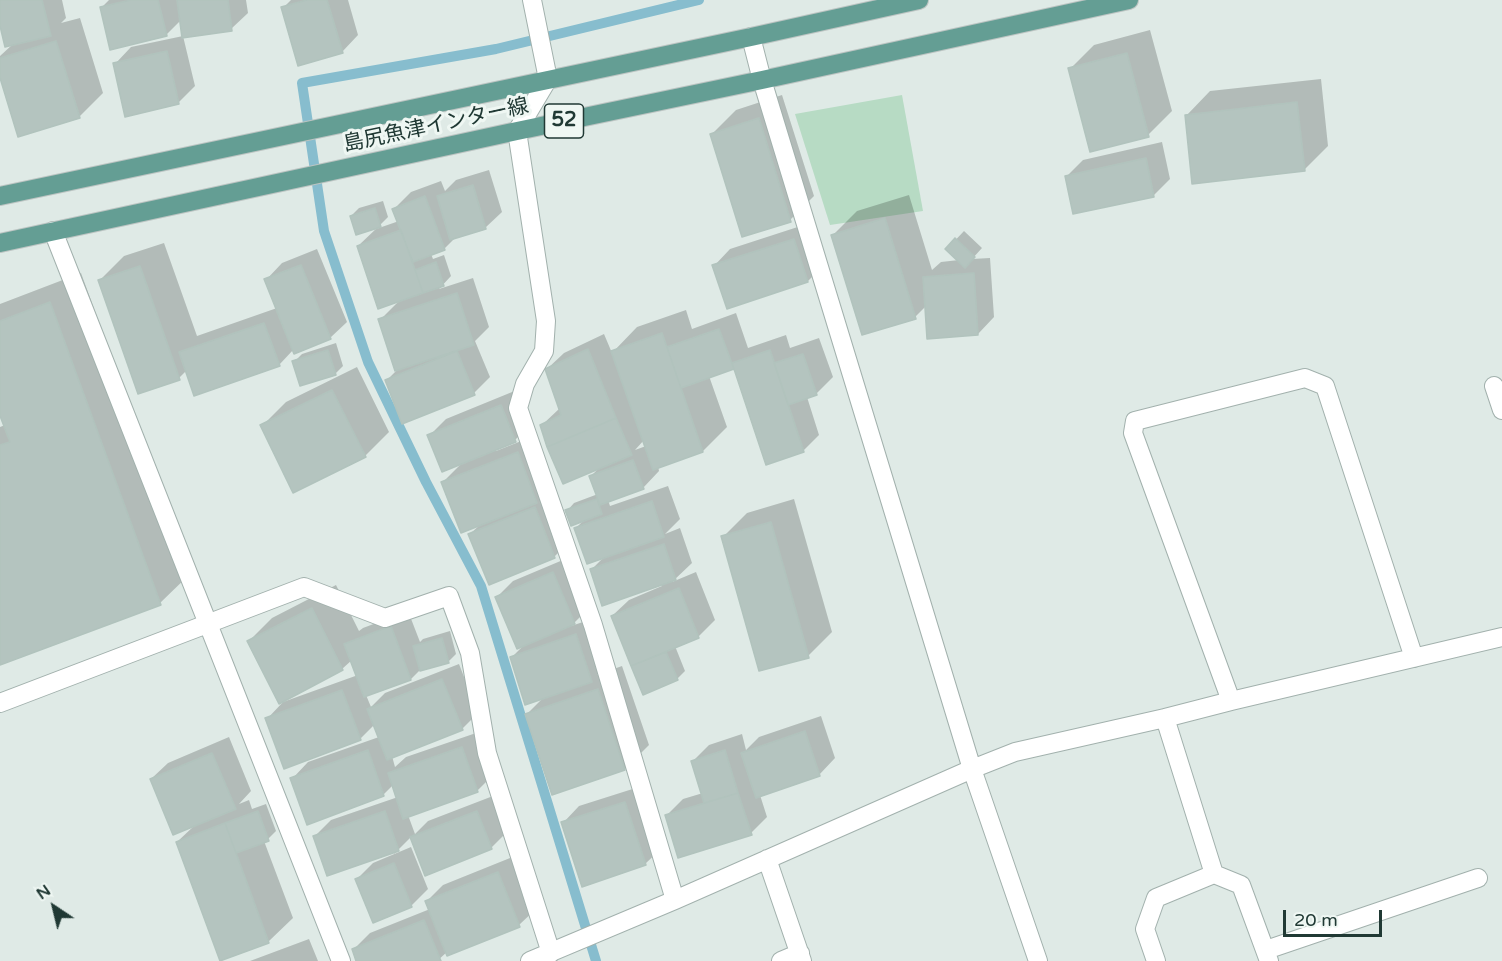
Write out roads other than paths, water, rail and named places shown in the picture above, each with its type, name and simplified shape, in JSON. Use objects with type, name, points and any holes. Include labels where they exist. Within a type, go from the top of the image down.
[{"type":"main road","name":"島尻魚津インター線","points":[[0,243],[1129,0]]},
{"type":"main road","name":"島尻魚津インター線","points":[[0,196],[752,37],[908,1]]},
{"type":"street","points":[[532,0],[548,79],[517,131],[546,321],[544,351],[525,384],[518,408],[593,625],[675,900]]},
{"type":"street","points":[[752,37],[762,80],[972,768],[1038,961]]},
{"type":"street","points":[[53,231],[341,961]]},
{"type":"street","points":[[1231,701],[1133,433],[1135,421],[1305,378],[1325,386],[1414,658]]},
{"type":"street","points":[[1494,386],[1502,410]]},
{"type":"street","points":[[0,703],[304,587],[385,618],[449,596],[470,653],[486,753],[551,953]]},
{"type":"street","points":[[531,961],[675,900],[972,768],[1015,752],[1502,637]]},
{"type":"street","points":[[1165,718],[1214,874]]},
{"type":"street","points":[[767,858],[801,957],[781,961]]},
{"type":"street","points":[[1156,961],[1145,929],[1156,898],[1214,874],[1241,885],[1268,956],[1478,878]]},
{"type":"waterway","points":[[596,961],[481,586],[426,482],[368,362],[324,231],[302,83],[496,49],[699,0]]}]
